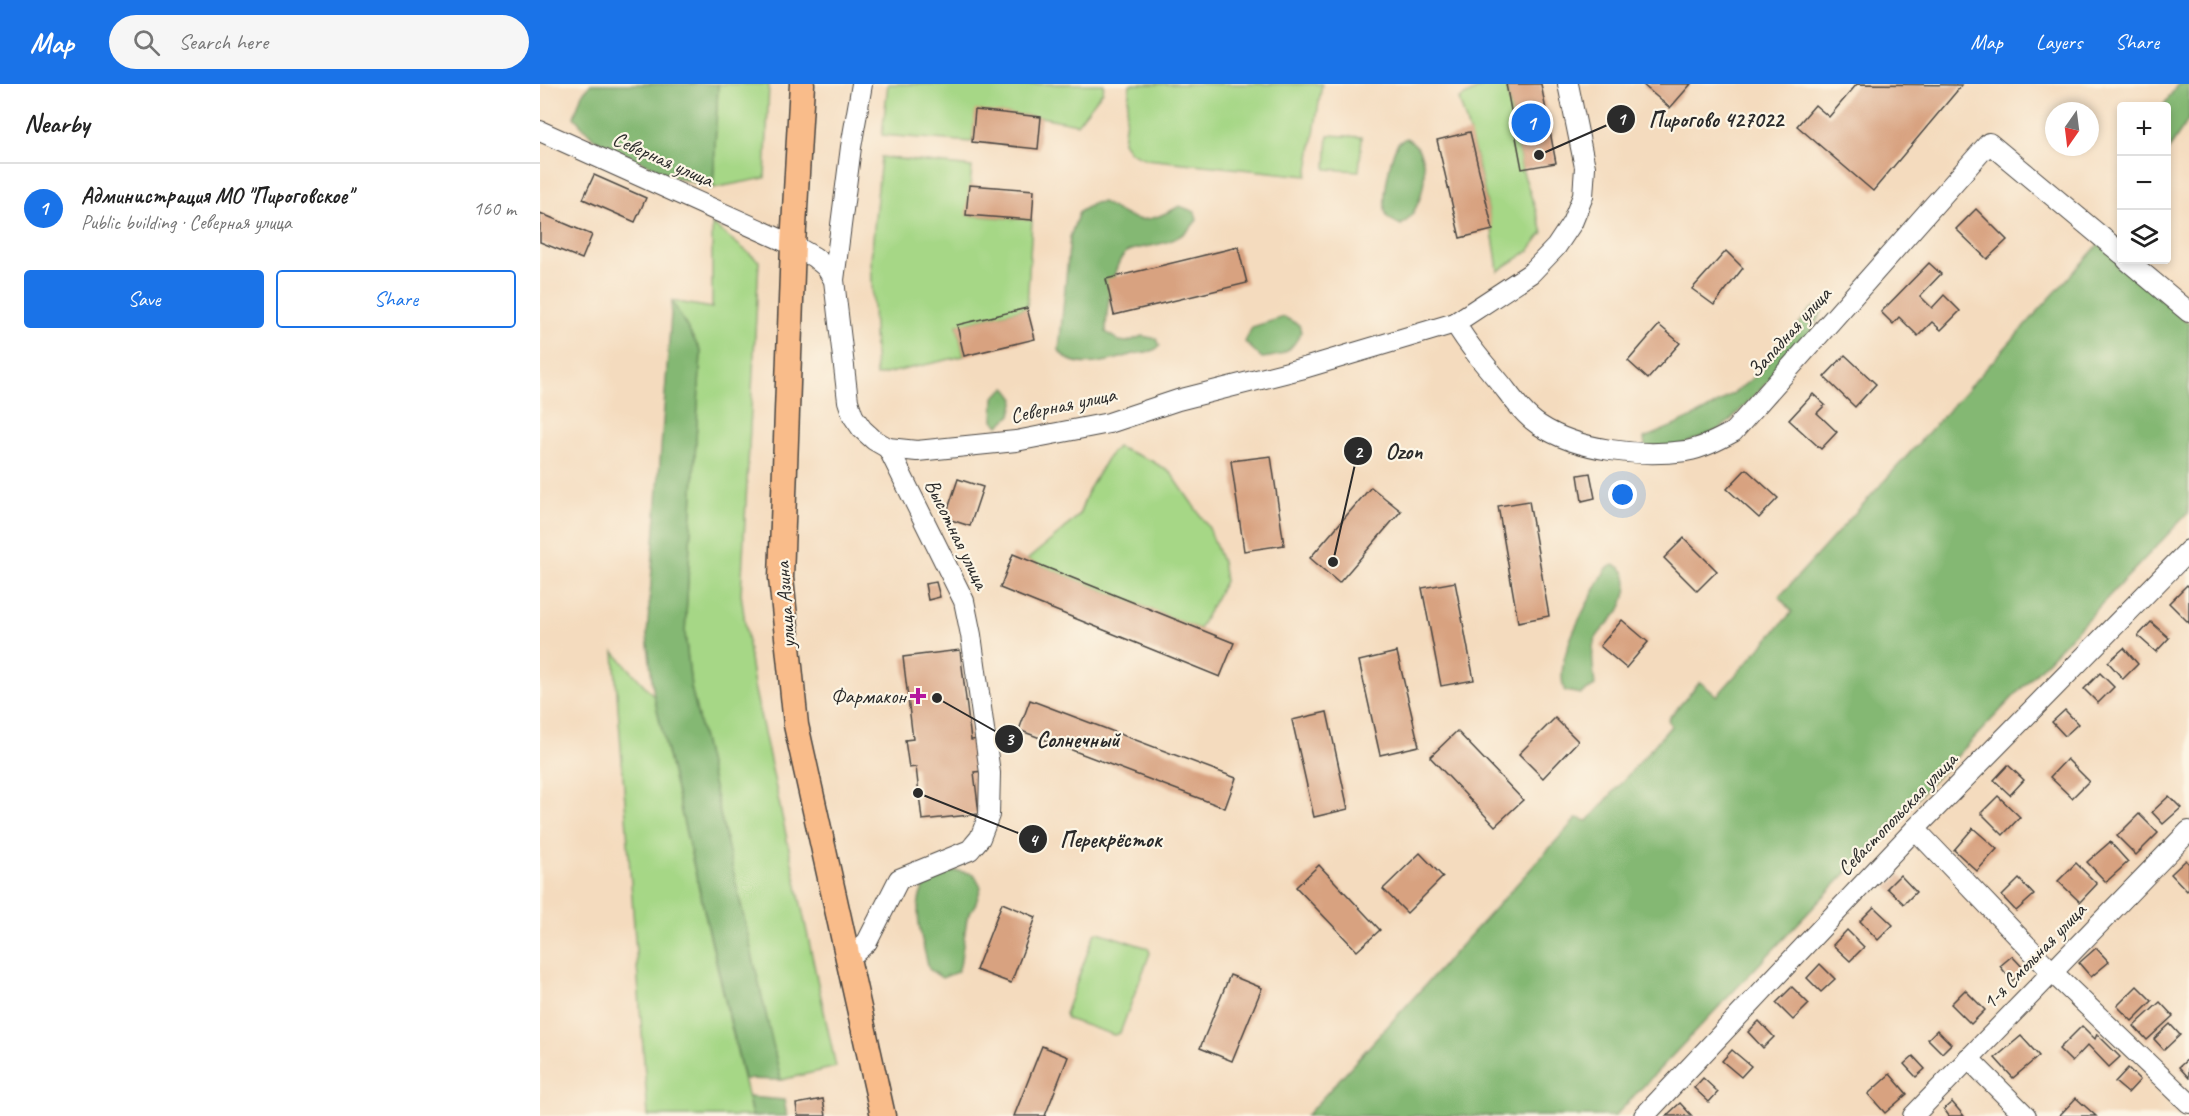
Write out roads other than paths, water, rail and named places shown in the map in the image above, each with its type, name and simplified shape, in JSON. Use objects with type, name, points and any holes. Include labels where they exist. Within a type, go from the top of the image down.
[{"type":"main road","name":"улица Азина","points":[[802,84],[781,578],[796,725],[883,1116]]},
{"type":"street","points":[[862,84],[851,147],[834,280],[848,401],[853,416],[862,429],[874,440],[888,448]]},
{"type":"street","name":"Северная улица","points":[[888,448],[917,451],[990,444],[1108,423],[1178,400],[1304,368],[1455,323],[1531,273],[1556,247],[1572,223],[1583,196],[1585,167],[1568,84]]},
{"type":"street","name":"Северная улица","points":[[540,131],[794,245],[826,267],[834,280]]},
{"type":"street","name":"Западная улица","points":[[1455,323],[1464,338],[1522,410],[1539,425],[1575,442],[1614,450],[1643,452],[1687,450],[1712,443],[1733,432],[1989,143],[2117,251]]},
{"type":"street","points":[[2132,264],[2189,312]]},
{"type":"street","name":"Высотная улица","points":[[848,959],[867,942],[899,879],[970,850],[980,838],[989,815],[990,773],[986,737],[964,601],[888,448]]},
{"type":"street","name":"Севастопольская улица","points":[[1644,1116],[1915,829],[2189,550]]},
{"type":"street","points":[[1915,829],[2052,972],[2189,1103]]},
{"type":"street","name":"1-я Смольная улица","points":[[1913,1116],[2189,832]]},
{"type":"street","points":[[1968,1058],[2026,1116]]},
{"type":"place","name":"Администрация МО \"Пироговское\"","points":[[1531,123]]},
{"type":"place","name":"Пирогово 427022","points":[[1539,155]]},
{"type":"place","name":"Ozon","points":[[1333,562]]},
{"type":"place","name":"Фармакон","points":[[918,696]]},
{"type":"place","name":"Солнечный","points":[[937,698]]},
{"type":"place","name":"Перекрёсток","points":[[918,793]]}]
